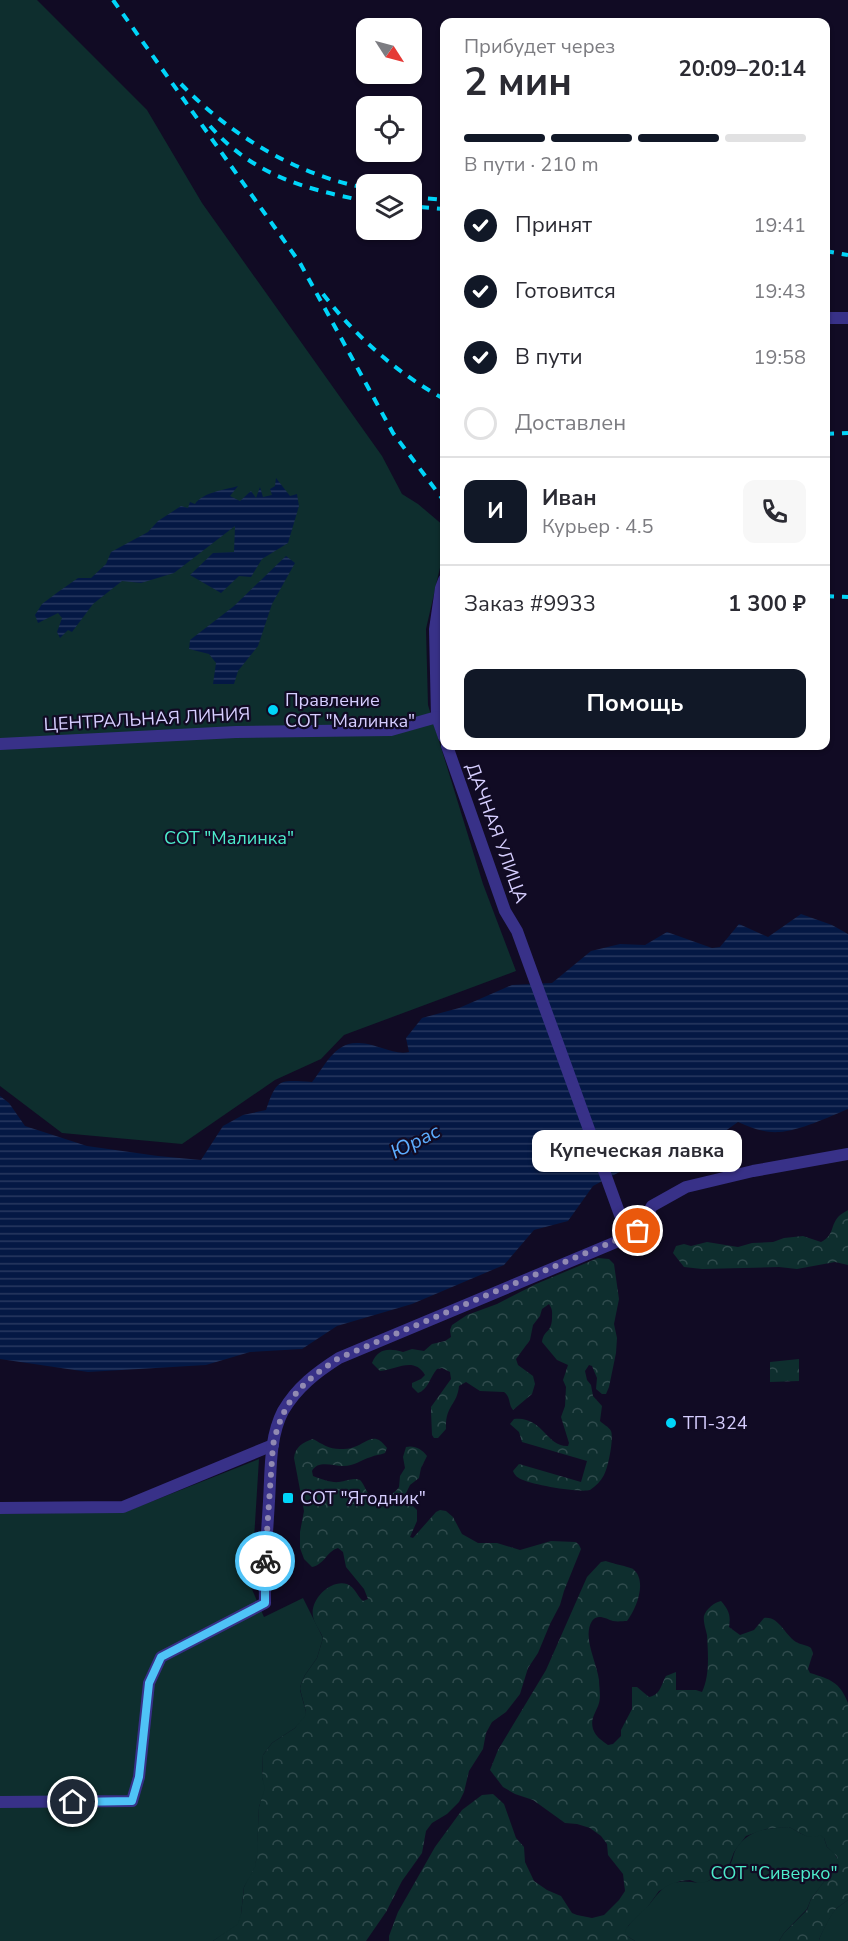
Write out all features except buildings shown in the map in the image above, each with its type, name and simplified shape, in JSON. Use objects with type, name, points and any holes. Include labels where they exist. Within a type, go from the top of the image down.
[{"type":"street","points":[[830,318],[848,318]]},
{"type":"street","points":[[440,595],[435,629],[437,717],[440,726]]},
{"type":"street","name":"ЦЕНТРАЛЬНАЯ ЛИНИЯ","points":[[0,744],[237,732],[391,730],[437,717]]},
{"type":"street","name":"ДАЧНАЯ УЛИЦА","points":[[448,750],[505,910],[518,931],[628,1237]]},
{"type":"street","points":[[0,1802],[132,1801],[139,1777],[149,1683],[161,1657],[265,1603],[264,1577],[273,1445],[283,1412],[296,1392],[314,1374],[339,1358],[628,1237],[638,1231],[652,1206],[686,1187],[753,1171],[848,1154]]},
{"type":"street","points":[[0,1508],[123,1507],[273,1445]]},
{"type":"green space","name":"СОТ \"Малинка\"","points":[[0,0],[37,0],[147,110],[202,203],[382,456],[402,494],[440,523],[440,568],[426,629],[428,705],[483,884],[516,971],[344,1035],[321,1059],[275,1080],[182,1144],[62,1133],[0,1086]]},
{"type":"green space","points":[[848,1210],[848,1265],[835,1262],[797,1269],[779,1267],[702,1269],[684,1267],[673,1253],[676,1246],[684,1244],[691,1246],[707,1242],[738,1247],[803,1236],[821,1242],[828,1236],[839,1216]]},
{"type":"green space","points":[[598,1258],[609,1259],[614,1264],[619,1299],[614,1324],[617,1338],[616,1353],[606,1394],[596,1389],[597,1378],[592,1366],[589,1365],[585,1371],[593,1396],[602,1406],[600,1421],[611,1431],[612,1435],[606,1471],[600,1481],[590,1490],[537,1484],[516,1476],[513,1471],[519,1464],[581,1482],[587,1461],[522,1442],[519,1432],[510,1424],[514,1419],[532,1422],[554,1442],[568,1446],[561,1417],[565,1406],[566,1387],[563,1380],[568,1365],[557,1360],[542,1342],[551,1324],[552,1311],[549,1304],[542,1309],[533,1325],[530,1340],[516,1359],[518,1365],[533,1376],[535,1384],[532,1394],[513,1410],[504,1392],[480,1391],[466,1382],[459,1386],[456,1398],[447,1415],[446,1429],[438,1438],[432,1435],[431,1407],[451,1379],[450,1372],[442,1368],[437,1369],[427,1386],[418,1393],[412,1387],[412,1383],[425,1375],[421,1369],[410,1365],[380,1371],[372,1363],[377,1354],[384,1350],[424,1351],[432,1344],[451,1337],[452,1325],[467,1315],[497,1304],[536,1284]]},
{"type":"green space","points":[[799,1359],[799,1381],[770,1382],[770,1362]]},
{"type":"green space","points":[[313,1439],[329,1447],[340,1449],[352,1448],[370,1439],[382,1443],[387,1448],[385,1453],[347,1466],[326,1464],[312,1471],[313,1476],[330,1481],[360,1480],[372,1497],[380,1499],[389,1496],[399,1487],[400,1476],[405,1468],[403,1457],[406,1447],[415,1447],[427,1456],[419,1478],[410,1485],[405,1495],[417,1510],[417,1521],[410,1537],[413,1538],[440,1510],[446,1511],[453,1517],[462,1534],[478,1543],[497,1543],[520,1550],[551,1541],[576,1542],[581,1549],[560,1605],[538,1653],[528,1668],[520,1694],[506,1712],[492,1722],[486,1733],[483,1749],[469,1771],[459,1802],[447,1814],[432,1823],[426,1831],[422,1853],[402,1881],[386,1912],[366,1941],[213,1941],[225,1932],[241,1914],[244,1887],[256,1861],[259,1807],[264,1788],[263,1755],[272,1743],[295,1728],[306,1712],[300,1689],[301,1684],[317,1658],[323,1638],[314,1619],[315,1604],[322,1592],[341,1583],[350,1585],[363,1601],[368,1599],[364,1589],[346,1567],[343,1552],[338,1548],[320,1564],[312,1567],[304,1559],[300,1548],[304,1511],[294,1458],[300,1446]]},
{"type":"green space","points":[[259,1459],[251,1587],[264,1617],[303,1598],[323,1638],[317,1658],[301,1684],[305,1716],[295,1728],[272,1743],[263,1755],[262,1777],[265,1788],[259,1807],[257,1855],[255,1867],[244,1887],[238,1924],[213,1941],[0,1941],[0,1514],[125,1512]]},
{"type":"green space","points":[[606,1561],[633,1569],[640,1580],[637,1602],[627,1621],[597,1617],[589,1627],[589,1642],[598,1673],[600,1694],[592,1725],[597,1736],[608,1745],[613,1744],[621,1736],[621,1730],[632,1709],[632,1687],[637,1687],[649,1697],[653,1696],[658,1692],[666,1676],[676,1672],[676,1690],[702,1692],[708,1664],[704,1616],[711,1606],[721,1601],[729,1613],[729,1627],[740,1635],[754,1630],[764,1618],[774,1620],[793,1640],[811,1648],[813,1653],[808,1669],[810,1673],[829,1680],[842,1690],[848,1703],[848,1900],[834,1911],[819,1941],[779,1941],[807,1910],[811,1899],[825,1880],[837,1857],[827,1847],[824,1838],[807,1837],[789,1827],[766,1829],[746,1836],[734,1852],[728,1868],[705,1883],[680,1881],[659,1891],[646,1909],[628,1926],[627,1936],[635,1941],[389,1941],[398,1912],[435,1847],[462,1810],[482,1795],[493,1794],[504,1804],[516,1838],[524,1847],[525,1862],[534,1881],[561,1896],[572,1913],[592,1918],[604,1915],[625,1891],[623,1874],[608,1855],[607,1844],[601,1836],[590,1828],[565,1823],[533,1800],[503,1787],[490,1770],[498,1750],[546,1670],[587,1577],[601,1562]]},
{"type":"green space","name":"СОТ \"Сиверко\"","points":[[789,1827],[808,1836],[820,1835],[839,1862],[811,1899],[807,1909],[779,1941],[635,1941],[627,1936],[625,1931],[629,1925],[667,1886],[679,1882],[702,1883],[710,1880],[729,1866],[736,1849],[747,1837],[766,1829]]},
{"type":"green space","name":"СОТ \"Сиверко\"","points":[[848,1900],[848,1941],[819,1941],[834,1911]]},
{"type":"water","points":[[276,478],[290,496],[297,494],[299,506],[288,543],[262,559],[251,577],[239,576],[221,593],[190,575],[213,553],[234,552],[235,526],[174,573],[141,583],[122,581],[93,604],[72,632],[68,630],[60,638],[57,632],[62,618],[58,613],[38,623],[35,615],[42,604],[78,578],[91,578],[106,564],[111,552],[148,532],[158,521],[181,506],[188,508],[190,502],[195,504],[209,494],[238,486],[230,496],[240,501],[251,491],[256,498],[260,487],[263,497],[272,495],[270,489],[275,486]]},
{"type":"water","points":[[286,556],[295,563],[272,604],[258,646],[238,671],[234,684],[213,684],[216,663],[209,654],[189,649],[190,640],[234,606]]},
{"type":"water","name":"Юрас","points":[[801,914],[832,925],[848,934],[848,1109],[805,1126],[779,1132],[758,1130],[738,1122],[721,1134],[718,1145],[650,1156],[593,1186],[568,1221],[534,1230],[504,1265],[412,1304],[337,1326],[302,1349],[250,1352],[206,1365],[88,1372],[0,1359],[0,1096],[9,1103],[25,1126],[87,1146],[201,1160],[223,1126],[243,1115],[266,1110],[273,1092],[281,1083],[312,1082],[331,1056],[343,1046],[362,1043],[396,1052],[409,1052],[406,1038],[422,1018],[459,1008],[512,985],[552,983],[591,951],[620,944],[645,945],[667,932],[712,948],[720,947],[739,924],[768,937]]},
{"type":"railway","points":[[113,0],[300,263],[393,433],[440,496]]},
{"type":"railway","points":[[181,84],[221,120],[266,150],[314,173],[356,186]]},
{"type":"railway","points":[[210,126],[244,157],[262,168],[301,185],[356,199]]},
{"type":"railway","points":[[422,198],[440,200]]},
{"type":"railway","points":[[422,207],[440,209]]},
{"type":"railway","points":[[830,252],[848,255]]},
{"type":"railway","points":[[323,294],[349,325],[378,353],[410,378],[440,397]]},
{"type":"railway","points":[[830,434],[848,433]]},
{"type":"railway","points":[[830,596],[848,597]]},
{"type":"way so far","points":[[265,1561],[276,1429],[283,1412],[296,1392],[314,1374],[339,1358],[638,1231]]},
{"type":"place","name":"Правление СОТ \"Малинка\"","points":[[273,710]]},
{"type":"place","name":"Купеческая лавка","points":[[638,1231]]},
{"type":"place","name":"ТП-324","points":[[671,1423]]},
{"type":"place","name":"СОТ \"Ягодник\"","points":[[288,1498]]},
{"type":"route","points":[[73,1802],[132,1801],[139,1777],[149,1683],[161,1657],[265,1603],[265,1561]]}]
